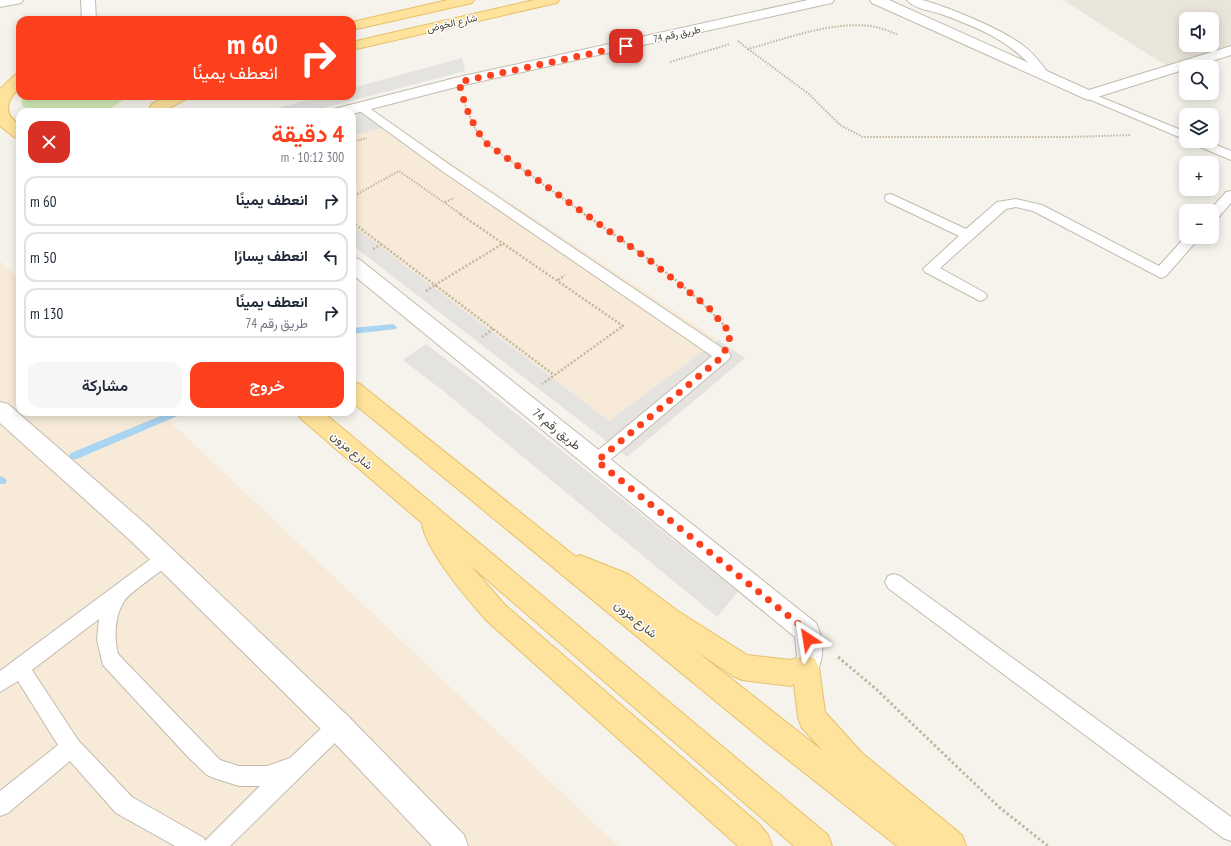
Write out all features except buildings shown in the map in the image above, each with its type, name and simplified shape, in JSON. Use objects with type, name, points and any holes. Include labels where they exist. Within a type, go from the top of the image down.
[{"type":"main road","name":"شارع الخوض","points":[[356,25],[467,0]]},
{"type":"main road","name":"شارع الخوض","points":[[356,45],[552,0]]},
{"type":"main road","points":[[0,79],[16,73]]},
{"type":"main road","points":[[16,82],[5,93],[0,108],[3,121],[16,131]]},
{"type":"main road","points":[[156,108],[172,100]]},
{"type":"main road","points":[[0,131],[16,133]]},
{"type":"main road","name":"شارع مزون","points":[[356,393],[768,726],[921,846]]},
{"type":"main road","name":"شارع مزون","points":[[313,416],[430,518],[817,846]]},
{"type":"main road","points":[[430,518],[441,543],[456,567],[474,591],[496,613],[748,836],[757,846]]},
{"type":"main road","points":[[556,556],[619,582],[669,619],[742,667],[790,673],[806,668],[812,718],[852,763],[951,846]]},
{"type":"street","points":[[0,3],[16,0]]},
{"type":"street","name":"طريق رقم 74","points":[[356,108],[459,82],[716,26],[827,0]]},
{"type":"street","points":[[877,0],[1088,95],[1231,50]]},
{"type":"street","points":[[83,16],[88,3]]},
{"type":"street","points":[[88,3],[90,16]]},
{"type":"street","name":"طريق رقم 74","points":[[356,267],[807,631]]},
{"type":"street","points":[[0,410],[164,558],[338,726],[453,846]]},
{"type":"street","points":[[806,668],[810,656],[807,631]]},
{"type":"lane","points":[[912,0],[999,35],[1014,43],[1038,63],[1044,74]]},
{"type":"lane","points":[[1088,95],[1179,133]]},
{"type":"lane","points":[[361,107],[446,168],[723,356],[597,461]]},
{"type":"lane","points":[[1213,148],[1231,156]]},
{"type":"lane","points":[[1219,208],[1231,195]]},
{"type":"lane","points":[[891,198],[967,236]]},
{"type":"lane","points":[[980,296],[930,269],[1002,205],[1016,203],[1037,208],[1161,273],[1187,244]]},
{"type":"lane","points":[[0,683],[164,558]]},
{"type":"lane","points":[[894,582],[1231,830]]},
{"type":"lane","points":[[118,594],[108,616],[104,638],[110,659],[196,751],[214,768],[239,776],[267,776],[295,767]]},
{"type":"lane","points":[[20,668],[71,747],[124,806],[196,846]]},
{"type":"lane","points":[[214,846],[338,726]]},
{"type":"lane","points":[[0,804],[71,747]]},
{"type":"path","points":[[716,26],[809,94],[840,125],[863,137],[1122,136],[1155,133],[1163,126]]},
{"type":"path","points":[[748,49],[784,39],[848,27],[869,26],[903,36]]},
{"type":"path","points":[[670,62],[731,44]]},
{"type":"path","points":[[459,82],[462,98],[474,127],[486,143],[648,259],[709,308],[731,334],[723,356]]},
{"type":"path","points":[[356,195],[398,171],[623,326],[554,375],[522,401]]},
{"type":"path","points":[[356,225],[554,375]]},
{"type":"path","points":[[405,307],[435,285],[504,243]]},
{"type":"path","points":[[807,631],[876,689],[999,807],[1048,846]]},
{"type":"shaded area","points":[[1063,0],[1231,0],[1231,56],[1217,60],[1179,60],[1179,70],[1176,72]]},
{"type":"shaded area","points":[[462,58],[465,71],[356,99],[356,87]]},
{"type":"shaded area","points":[[307,100],[354,100],[323,108],[278,108]]},
{"type":"shaded area","points":[[371,110],[394,125],[356,135],[356,114]]},
{"type":"shaded area","points":[[394,125],[718,340],[609,421],[356,228],[356,135]]},
{"type":"shaded area","points":[[356,228],[609,421],[718,340],[745,358],[627,457],[356,248]]},
{"type":"shaded area","points":[[0,261],[16,276],[16,416],[164,416],[618,846],[0,846]]},
{"type":"shaded area","points":[[426,344],[470,377],[738,592],[717,617],[442,390],[403,360]]},
{"type":"green space","points":[[22,100],[123,100],[111,108],[25,108],[22,105]]},
{"type":"waterway","points":[[356,331],[393,327]]},
{"type":"waterway","points":[[74,456],[169,416]]},
{"type":"route","points":[[626,46],[459,82],[462,98],[474,127],[486,143],[648,259],[709,308],[731,334],[723,356],[597,461],[807,631],[808,639]]}]
